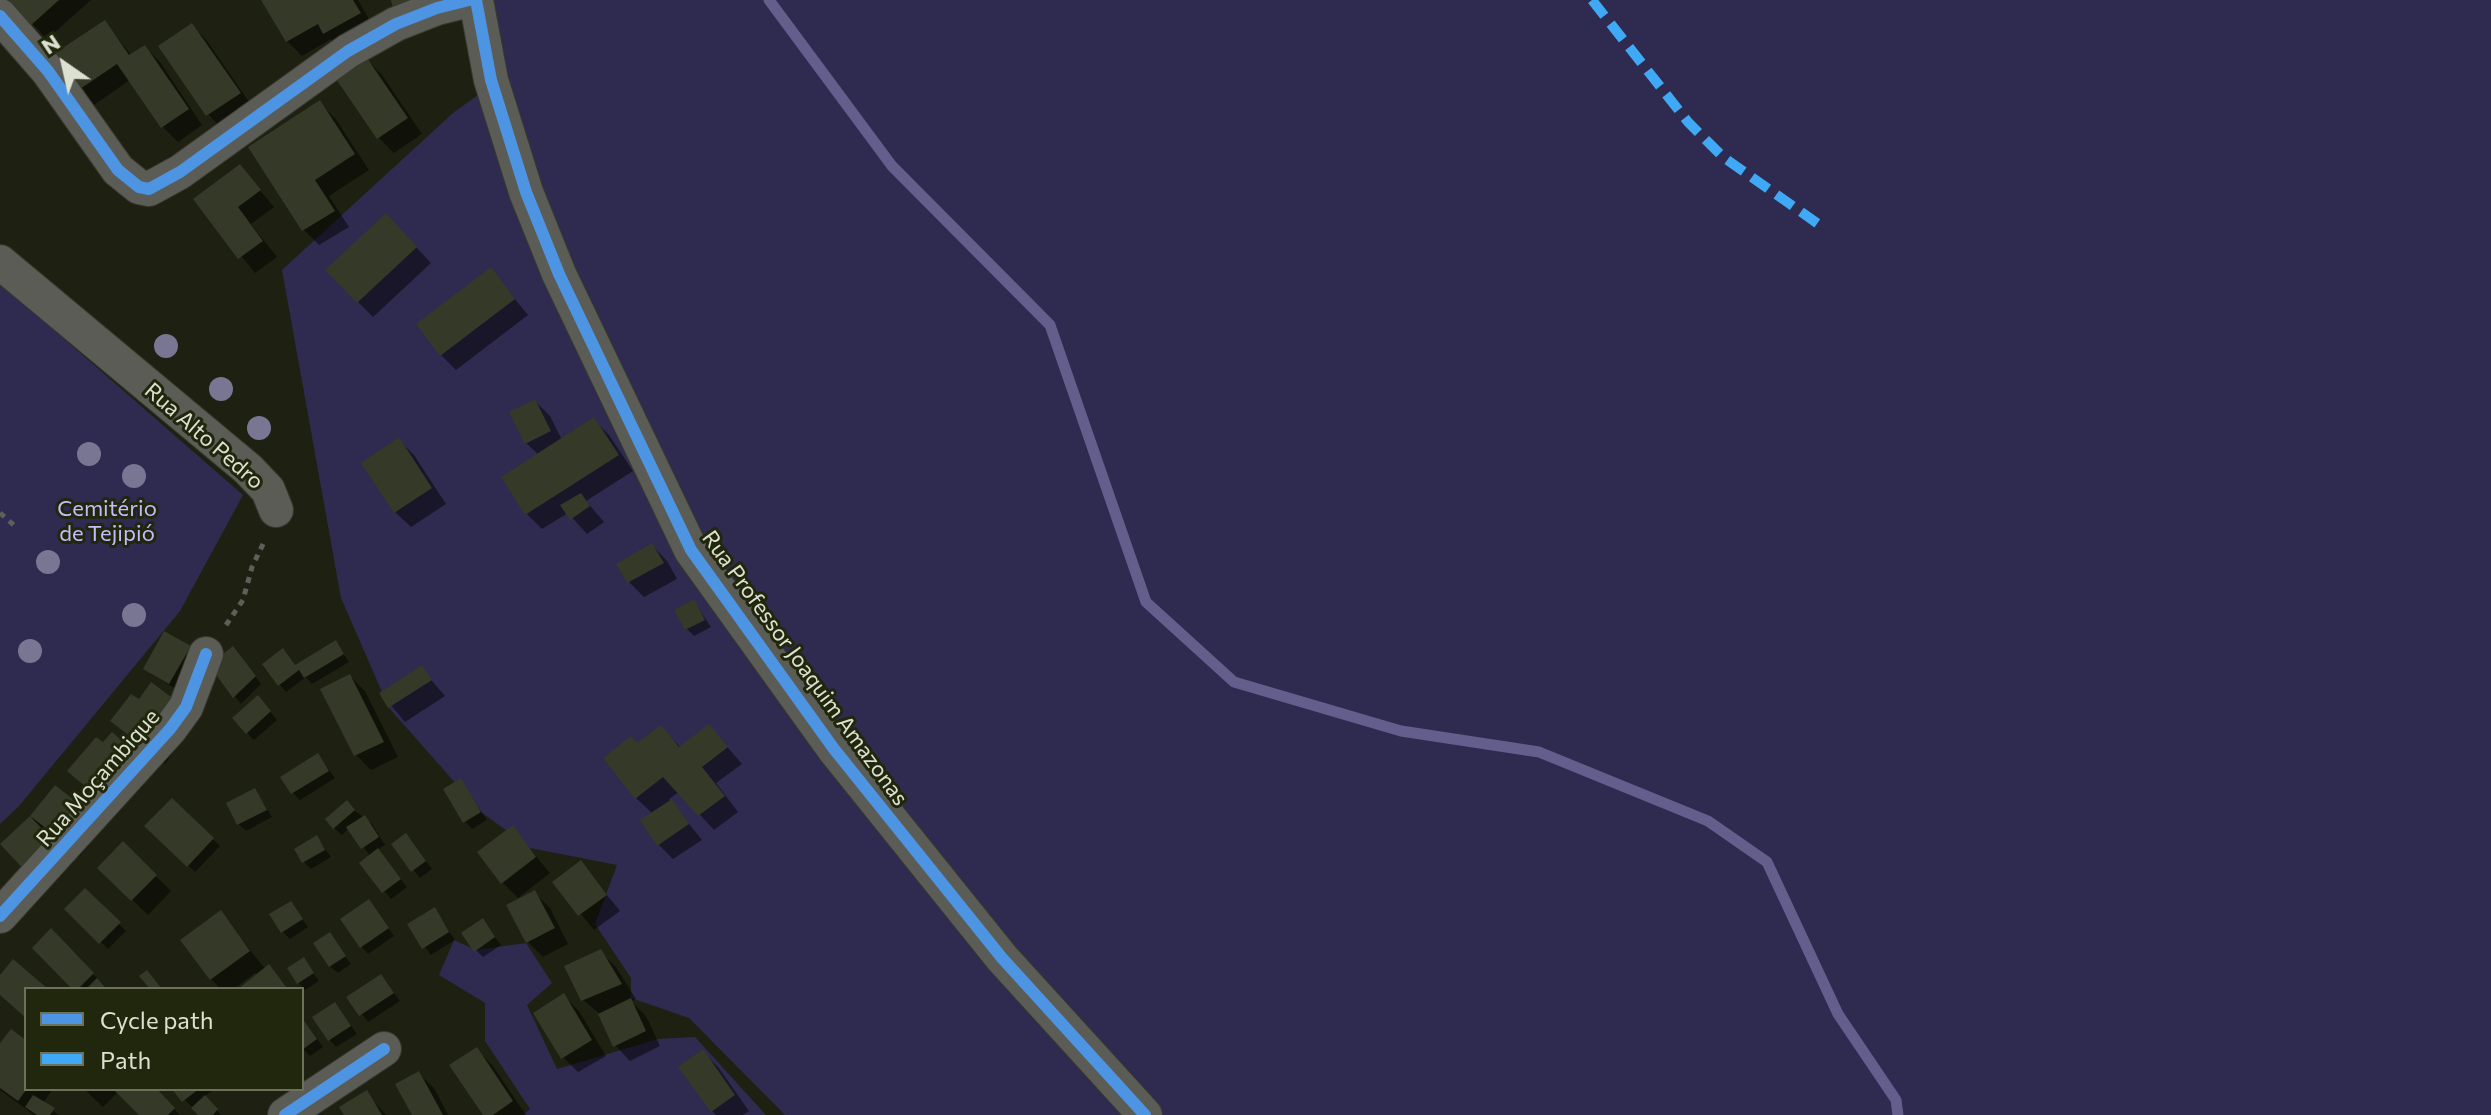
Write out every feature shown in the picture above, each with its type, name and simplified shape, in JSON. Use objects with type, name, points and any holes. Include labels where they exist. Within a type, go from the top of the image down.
[{"type":"street","points":[[0,16],[48,71],[118,170],[139,187],[163,184],[348,51],[396,24],[469,0]]},
{"type":"street","name":"Rua Professor Joaquim Amazonas","points":[[476,0],[491,80],[526,192],[559,274],[691,550],[854,773],[1002,958],[1145,1115]]},
{"type":"street","name":"Rua Alto Pedro","points":[[0,262],[248,469],[268,490],[276,510]]},
{"type":"street","name":"Rua Moçambique","points":[[0,916],[170,729],[191,696],[206,654]]},
{"type":"street","points":[[285,1115],[384,1049]]},
{"type":"path","points":[[0,513],[16,527]]},
{"type":"green space","points":[[484,0],[2491,0],[2491,1115],[785,1115],[689,1018],[631,998],[631,978],[595,924],[617,865],[530,848],[481,812],[389,708],[341,598],[282,270],[453,113],[497,81]]},
{"type":"green space","name":"Cemitério de Tejipió","points":[[0,283],[243,495],[180,611],[19,806],[0,824]]},
{"type":"green space","points":[[454,940],[476,950],[526,943],[552,983],[527,1005],[557,1069],[658,1039],[695,1037],[766,1115],[523,1115],[530,1109],[485,1041],[485,1003],[439,975]]},
{"type":"building","points":[[7,0],[59,0],[30,26]]},
{"type":"building","points":[[261,0],[353,0],[361,13],[323,34],[318,24],[286,42]]},
{"type":"building","points":[[391,0],[424,0],[393,9]]},
{"type":"building","points":[[105,20],[129,55],[145,45],[189,109],[161,128],[117,64],[77,91],[52,55]]},
{"type":"building","points":[[192,23],[241,93],[206,116],[158,46]]},
{"type":"building","points":[[367,58],[408,118],[377,139],[336,79]]},
{"type":"building","points":[[320,100],[355,154],[315,180],[335,211],[302,231],[248,147]]},
{"type":"building","points":[[240,164],[261,190],[238,207],[263,241],[238,259],[193,199]]},
{"type":"building","points":[[386,213],[417,247],[357,303],[325,270]]},
{"type":"building","points":[[491,267],[515,299],[440,356],[416,324]]},
{"type":"building","points":[[535,399],[551,431],[525,444],[509,412]]},
{"type":"building","points":[[594,417],[619,455],[525,515],[501,477]]},
{"type":"building","points":[[399,437],[432,488],[394,513],[361,463]]},
{"type":"building","points":[[581,493],[590,506],[570,520],[560,505]]},
{"type":"building","points":[[652,543],[664,563],[627,583],[616,564]]},
{"type":"building","points":[[694,599],[705,620],[685,630],[674,610]]},
{"type":"building","points":[[164,631],[191,646],[169,684],[143,669]]},
{"type":"building","points":[[336,640],[344,654],[304,678],[299,670],[278,686],[262,664],[283,648],[295,665]]},
{"type":"building","points":[[233,646],[256,676],[233,698],[209,665]]},
{"type":"building","points":[[422,665],[432,680],[388,708],[379,693]]},
{"type":"building","points":[[350,674],[384,742],[354,756],[320,689]]},
{"type":"building","points":[[151,682],[182,705],[148,750],[110,721],[131,694],[139,699]]},
{"type":"building","points":[[258,695],[271,711],[246,734],[232,718]]},
{"type":"building","points":[[709,724],[728,747],[702,767],[725,796],[698,816],[663,777],[635,799],[603,758],[631,736],[637,743],[661,725],[679,747]]},
{"type":"building","points":[[112,732],[138,754],[100,799],[67,771],[96,737],[103,742]]},
{"type":"building","points":[[318,753],[329,771],[291,794],[280,777]]},
{"type":"building","points":[[461,778],[481,812],[463,823],[443,789]]},
{"type":"building","points":[[55,785],[88,811],[64,842],[30,816]]},
{"type":"building","points":[[255,788],[267,810],[237,825],[226,803]]},
{"type":"building","points":[[172,798],[214,838],[187,867],[144,826]]},
{"type":"building","points":[[672,799],[689,824],[657,846],[640,820]]},
{"type":"building","points":[[347,800],[355,810],[333,829],[325,819]]},
{"type":"building","points":[[365,815],[379,837],[361,849],[346,827]]},
{"type":"building","points":[[30,816],[59,847],[29,875],[0,844]]},
{"type":"building","points":[[513,825],[536,857],[501,884],[477,852]]},
{"type":"building","points":[[406,833],[426,861],[411,872],[391,844]]},
{"type":"building","points":[[317,835],[325,850],[302,863],[294,849]]},
{"type":"building","points":[[123,841],[157,875],[131,901],[97,868]]},
{"type":"building","points":[[378,848],[401,879],[382,893],[359,863]]},
{"type":"building","points":[[581,860],[607,895],[578,916],[552,882]]},
{"type":"building","points":[[85,888],[121,922],[99,944],[64,909]]},
{"type":"building","points":[[535,890],[555,928],[526,943],[506,905]]},
{"type":"building","points":[[369,899],[389,928],[360,948],[340,919]]},
{"type":"building","points":[[291,901],[303,919],[281,933],[269,914]]},
{"type":"building","points":[[435,907],[449,932],[422,949],[407,924]]},
{"type":"building","points":[[221,910],[250,951],[210,980],[180,940]]},
{"type":"building","points":[[483,918],[495,937],[474,952],[461,933]]},
{"type":"building","points":[[51,928],[94,973],[80,987],[70,987],[32,948]]},
{"type":"building","points":[[330,932],[346,956],[329,967],[313,943]]},
{"type":"building","points":[[601,949],[622,984],[581,1001],[564,966]]},
{"type":"building","points":[[304,957],[314,973],[297,984],[287,968]]},
{"type":"building","points":[[13,959],[46,987],[24,987],[24,1016],[0,995],[0,975]]},
{"type":"building","points":[[269,964],[286,987],[240,987]]},
{"type":"building","points":[[147,970],[160,987],[148,987],[139,976]]},
{"type":"building","points":[[381,974],[394,993],[359,1016],[346,997]]},
{"type":"building","points":[[97,978],[105,987],[88,987]]},
{"type":"building","points":[[564,993],[592,1040],[561,1059],[533,1013]]},
{"type":"building","points":[[631,998],[646,1031],[613,1047],[598,1014]]},
{"type":"building","points":[[335,1002],[351,1026],[328,1041],[312,1017]]},
{"type":"building","points":[[304,1021],[317,1039],[304,1049]]},
{"type":"building","points":[[11,1029],[24,1039],[25,1091],[18,1101],[0,1088],[0,1043]]},
{"type":"building","points":[[477,1047],[513,1101],[493,1115],[483,1115],[449,1065]]},
{"type":"building","points":[[703,1049],[735,1095],[711,1112],[678,1067]]},
{"type":"building","points":[[419,1071],[443,1115],[412,1115],[395,1084]]},
{"type":"building","points":[[367,1090],[382,1115],[344,1115],[339,1107]]},
{"type":"building","points":[[115,1091],[159,1091],[175,1108],[168,1115],[139,1115]]},
{"type":"building","points":[[174,1091],[196,1091],[182,1102]]},
{"type":"building","points":[[33,1095],[55,1108],[50,1115],[37,1115],[25,1107]]},
{"type":"building","points":[[205,1095],[218,1109],[213,1115],[198,1115],[191,1108]]},
{"type":"waterway","points":[[769,0],[892,166],[1050,325],[1146,602],[1234,682],[1401,731],[1539,752],[1708,821],[1767,862],[1838,1014],[1896,1100],[1898,1115]]},
{"type":"marked path","points":[[1592,0],[1688,122],[1723,157],[1824,228]]},
{"type":"cycle path","points":[[0,16],[48,71],[118,170],[139,187],[149,189],[180,172],[348,51],[396,24],[469,0]]},
{"type":"cycle path","points":[[476,0],[491,80],[526,192],[559,274],[691,550],[834,749],[1002,958],[1145,1115]]},
{"type":"cycle path","points":[[0,916],[170,729],[186,707],[206,654]]},
{"type":"cycle path","points":[[285,1115],[384,1049]]}]
